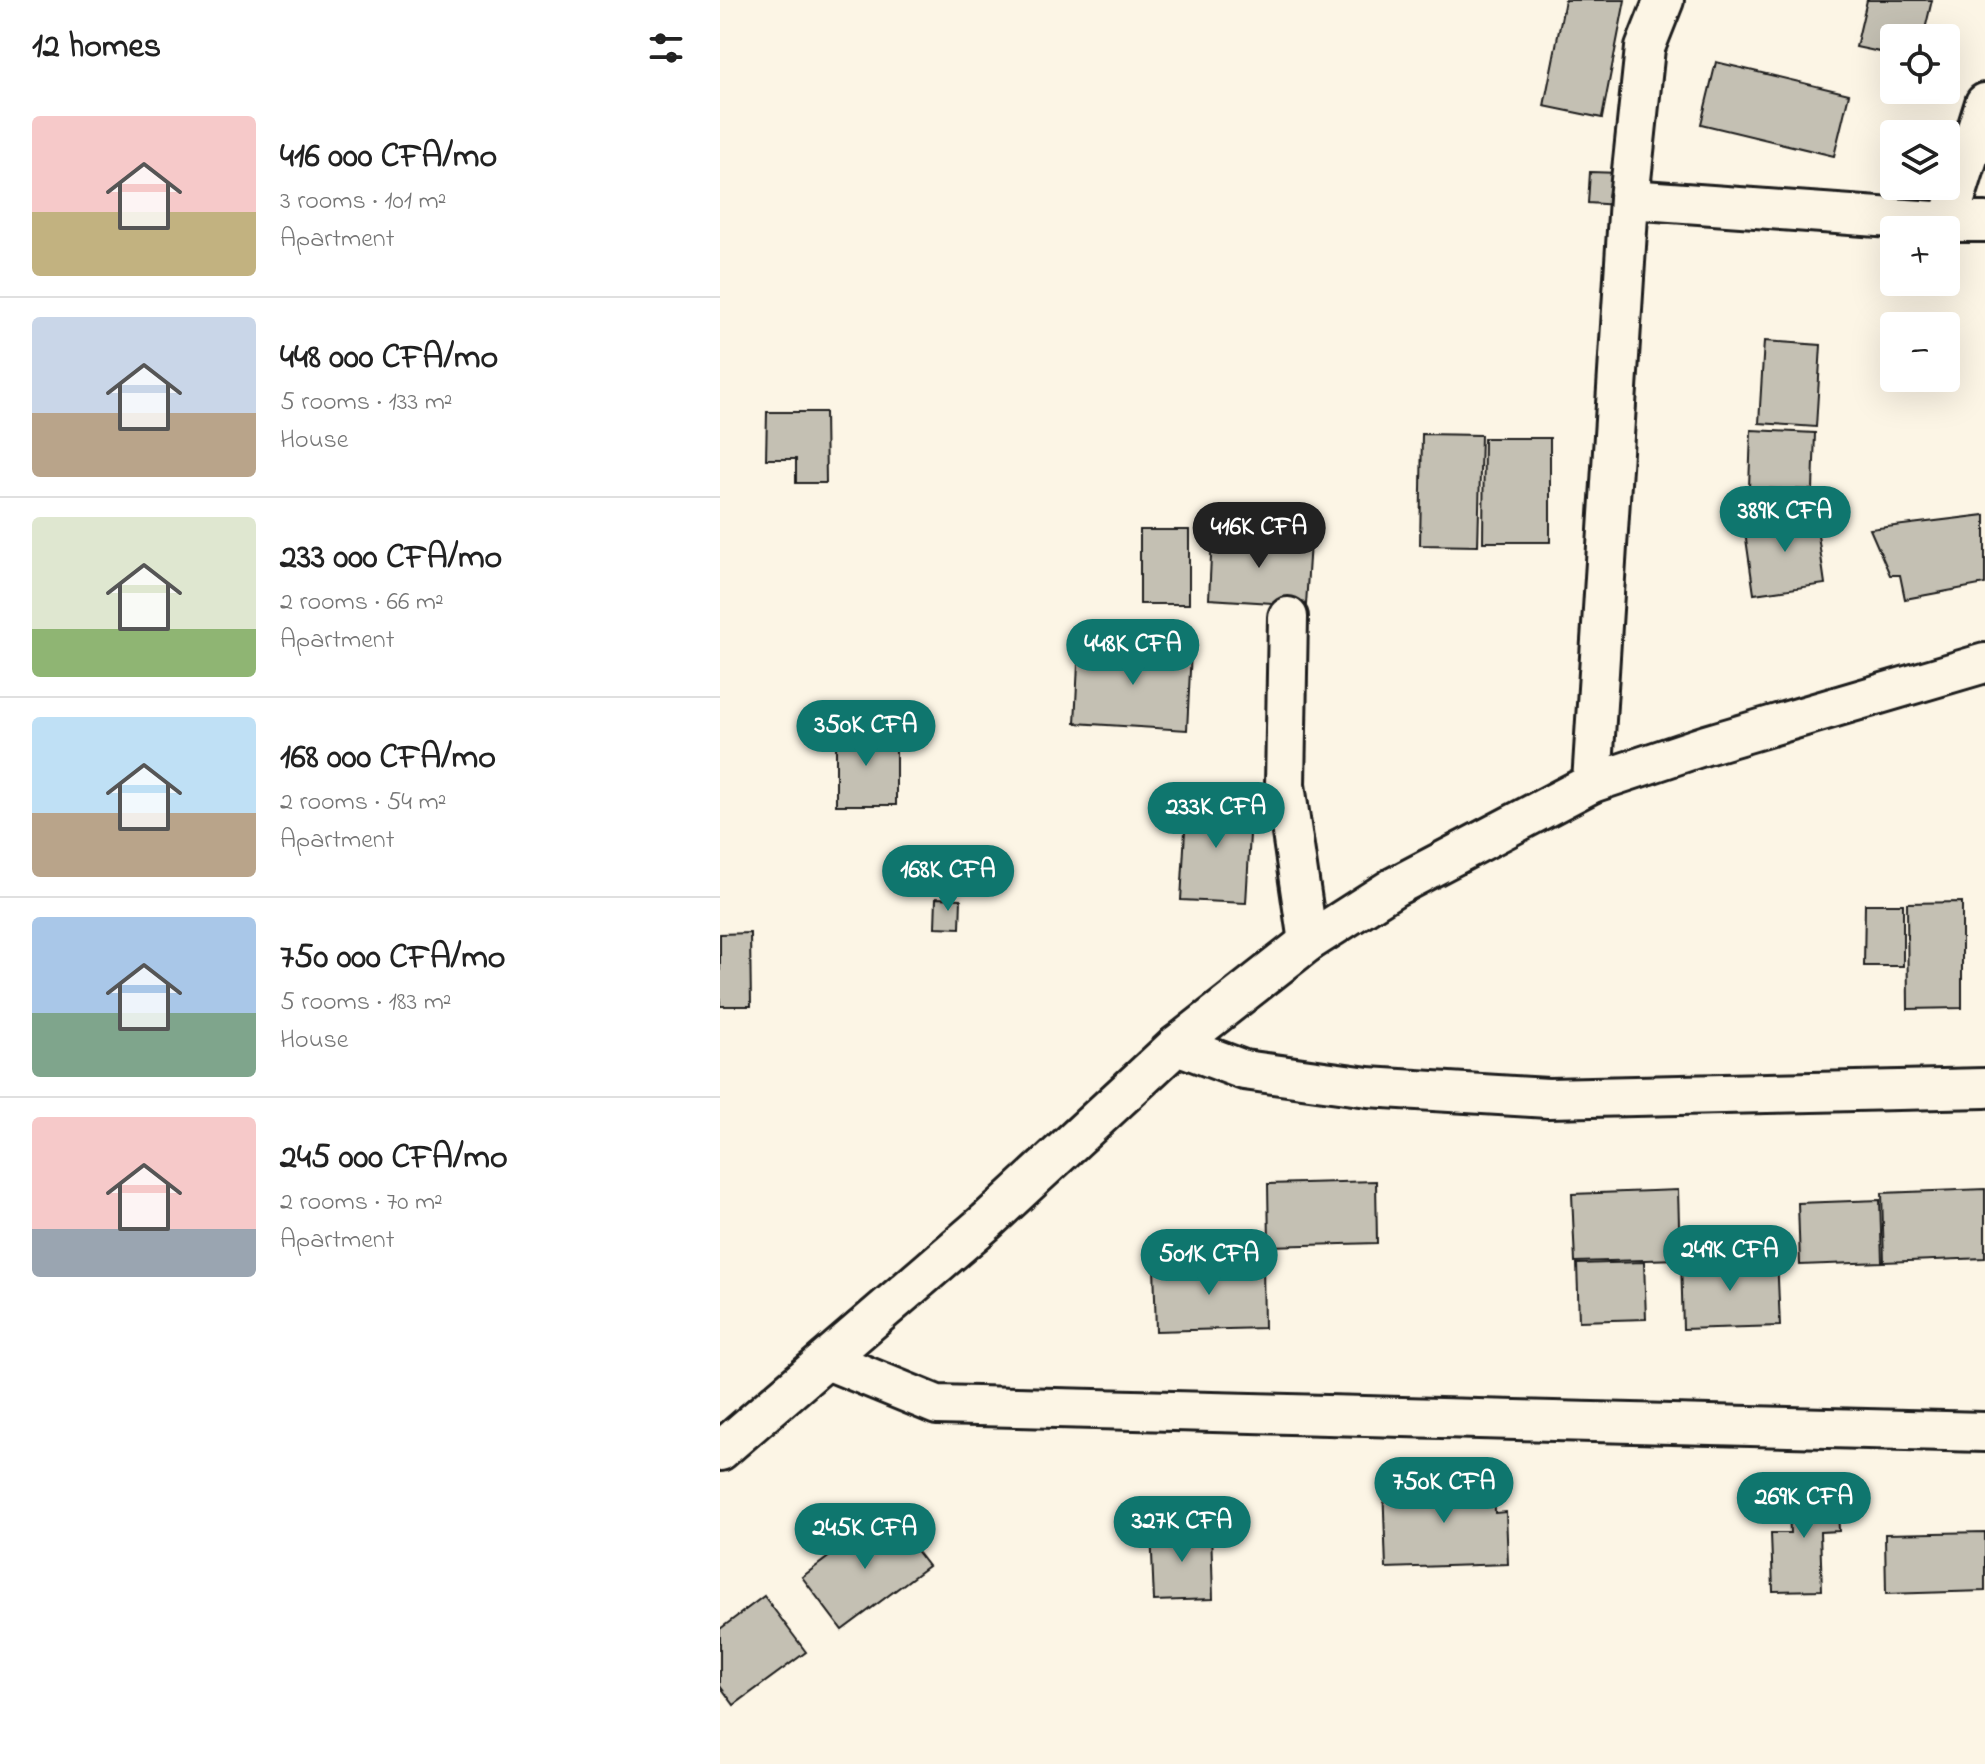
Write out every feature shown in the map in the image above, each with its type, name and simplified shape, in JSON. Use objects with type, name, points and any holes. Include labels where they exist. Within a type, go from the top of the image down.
[{"type":"street","points":[[1592,783],[1629,199],[1645,48],[1664,0]]},
{"type":"street","points":[[1629,199],[1967,222],[1985,103]]},
{"type":"street","points":[[1288,617],[1285,785],[1308,942]]},
{"type":"street","points":[[720,1451],[986,1222],[1177,1045],[1308,942],[1394,887],[1592,783],[1737,736],[1985,663]]},
{"type":"street","points":[[1177,1045],[1244,1070],[1368,1087],[1548,1098],[1985,1088]]},
{"type":"street","points":[[827,1360],[937,1405],[1985,1432]]},
{"type":"building","points":[[1565,0],[1625,0],[1602,118],[1544,106]]},
{"type":"building","points":[[1867,0],[1932,0],[1926,24],[1880,24],[1880,52],[1856,47]]},
{"type":"building","points":[[1716,62],[1849,94],[1834,156],[1701,124]]},
{"type":"building","points":[[1590,172],[1620,173],[1618,205],[1588,203]]},
{"type":"building","points":[[1764,341],[1821,345],[1816,427],[1759,423]]},
{"type":"building","points":[[767,412],[825,412],[826,483],[796,483],[796,459],[766,459]]},
{"type":"building","points":[[1751,430],[1815,433],[1813,490],[1749,488]]},
{"type":"building","points":[[1422,434],[1481,435],[1478,546],[1420,545]]},
{"type":"building","points":[[1484,438],[1550,438],[1550,542],[1483,542]]},
{"type":"building","points":[[1815,514],[1825,584],[1754,594],[1744,525]]},
{"type":"building","points":[[1985,515],[1985,584],[1905,599],[1900,575],[1890,575],[1870,529]]},
{"type":"building","points":[[1140,530],[1189,530],[1189,604],[1140,604]]},
{"type":"building","points":[[1212,536],[1310,542],[1306,605],[1209,599]]},
{"type":"building","points":[[1079,644],[1191,651],[1187,730],[1075,723]]},
{"type":"building","points":[[836,730],[896,730],[896,805],[836,805]]},
{"type":"building","points":[[1187,796],[1252,800],[1246,903],[1181,900]]},
{"type":"building","points":[[936,898],[961,899],[960,928],[935,927]]},
{"type":"building","points":[[1962,902],[1962,1008],[1908,1009],[1907,903]]},
{"type":"building","points":[[1865,904],[1903,904],[1903,966],[1864,966]]},
{"type":"building","points":[[750,933],[751,1006],[720,1006],[720,934]]},
{"type":"building","points":[[1376,1181],[1377,1243],[1269,1246],[1268,1184]]},
{"type":"building","points":[[1985,1189],[1985,1258],[1884,1262],[1882,1193]]},
{"type":"building","points":[[1678,1190],[1680,1259],[1575,1262],[1572,1194]]},
{"type":"building","points":[[1880,1200],[1882,1262],[1800,1265],[1798,1203]]},
{"type":"building","points":[[1777,1256],[1780,1326],[1683,1329],[1681,1259]]},
{"type":"building","points":[[1644,1262],[1646,1319],[1579,1321],[1577,1264]]},
{"type":"building","points":[[1263,1263],[1264,1328],[1156,1331],[1154,1266]]},
{"type":"building","points":[[1494,1480],[1495,1513],[1506,1512],[1508,1564],[1386,1568],[1383,1484]]},
{"type":"building","points":[[1837,1488],[1839,1531],[1820,1532],[1822,1590],[1773,1591],[1771,1533],[1790,1533],[1788,1489]]},
{"type":"building","points":[[887,1513],[928,1566],[842,1630],[802,1577]]},
{"type":"building","points":[[1211,1528],[1213,1599],[1154,1601],[1151,1530]]},
{"type":"building","points":[[1985,1532],[1985,1591],[1886,1594],[1885,1534]]},
{"type":"building","points":[[764,1596],[806,1652],[734,1705],[720,1686],[720,1629]]}]
